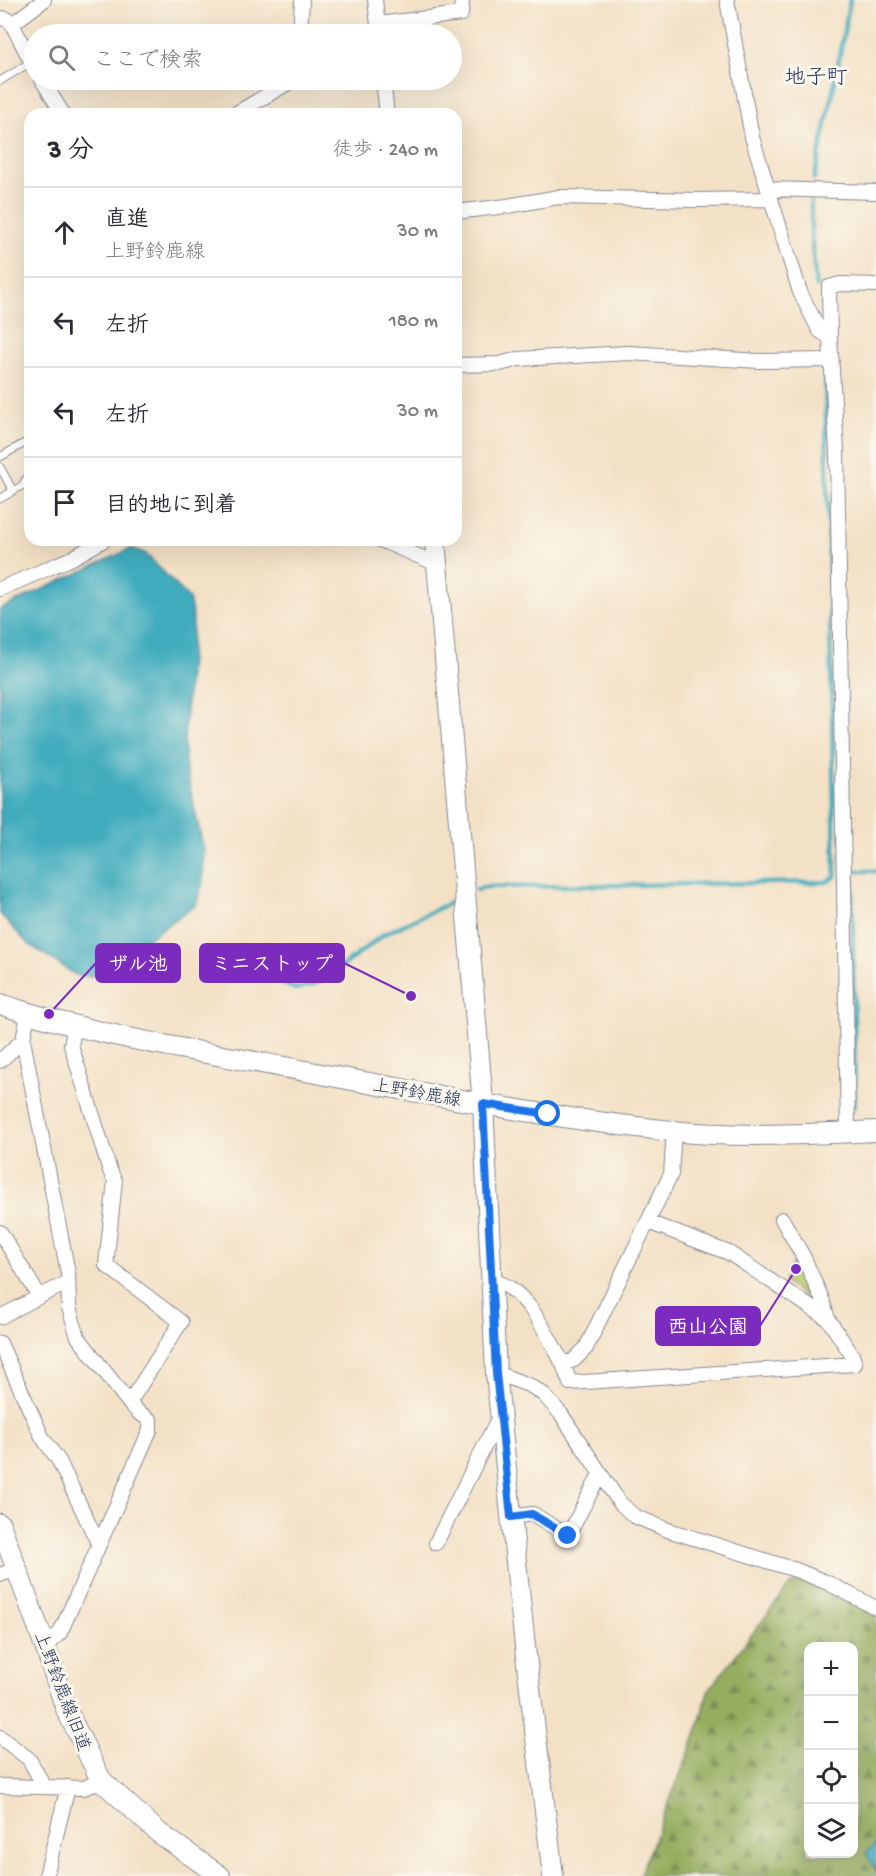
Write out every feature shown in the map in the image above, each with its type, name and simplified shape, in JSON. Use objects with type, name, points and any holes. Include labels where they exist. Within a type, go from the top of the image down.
[{"type":"street","points":[[24,50],[6,21],[44,0]]},
{"type":"street","points":[[301,24],[302,0]]},
{"type":"street","points":[[375,0],[377,24]]},
{"type":"street","points":[[406,24],[461,14],[462,0]]},
{"type":"street","points":[[727,0],[752,137],[769,194],[800,292],[819,330],[830,338]]},
{"type":"street","points":[[48,90],[59,108]]},
{"type":"street","points":[[245,108],[276,90]]},
{"type":"street","points":[[384,90],[386,108]]},
{"type":"street","points":[[462,211],[559,197],[696,200],[769,194],[876,192]]},
{"type":"street","points":[[848,1132],[837,452],[829,287],[840,284],[876,285]]},
{"type":"street","points":[[462,365],[500,364],[518,359],[629,353],[760,362],[831,360]]},
{"type":"street","points":[[0,589],[72,558],[93,546]]},
{"type":"street","points":[[394,546],[437,564]]},
{"type":"street","points":[[436,546],[483,1104],[496,1373],[553,1876]]},
{"type":"street","name":"上野鈴鹿線","points":[[0,1004],[28,1014],[174,1047],[483,1104],[674,1131],[758,1134],[876,1131]]},
{"type":"street","points":[[28,1014],[22,1040],[68,1273],[69,1308],[78,1337],[129,1403],[150,1420],[150,1430],[98,1543],[60,1634],[45,1646]]},
{"type":"street","points":[[75,1025],[71,1045],[115,1180],[106,1265],[181,1322],[129,1403]]},
{"type":"street","points":[[0,1061],[22,1040]]},
{"type":"street","points":[[562,1364],[574,1360],[586,1347],[648,1222],[670,1174],[674,1131]]},
{"type":"street","points":[[490,1281],[511,1287],[536,1316],[570,1383],[855,1364],[852,1355],[828,1319],[804,1258],[782,1219]]},
{"type":"street","points":[[648,1222],[729,1253],[828,1319]]},
{"type":"street","points":[[0,1232],[39,1296]]},
{"type":"street","points":[[0,1317],[68,1282]]},
{"type":"street","points":[[0,1343],[42,1437],[59,1461],[98,1543]]},
{"type":"street","points":[[496,1373],[531,1386],[543,1394],[561,1414],[620,1503],[634,1516],[668,1530],[796,1570],[828,1583],[876,1608]]},
{"type":"street","points":[[436,1543],[500,1414]]},
{"type":"street","points":[[511,1517],[532,1514],[568,1536],[600,1474]]},
{"type":"street","name":"上野鈴鹿線旧道","points":[[0,1524],[8,1572],[45,1646],[66,1709],[101,1780],[159,1833],[220,1876]]},
{"type":"street","points":[[0,1737],[29,1759],[44,1786]]},
{"type":"street","points":[[0,1786],[84,1788],[101,1780]]},
{"type":"street","points":[[46,1876],[68,1787]]},
{"type":"lane","points":[[0,81],[24,69]]},
{"type":"lane","points":[[0,457],[24,443]]},
{"type":"lane","points":[[0,467],[13,491]]},
{"type":"lane","points":[[0,499],[24,485]]},
{"type":"green space","points":[[796,1256],[814,1293],[810,1300],[784,1282]]},
{"type":"green space","points":[[806,1579],[876,1615],[876,1843],[866,1853],[876,1876],[639,1876],[695,1738],[708,1691],[790,1585]]},
{"type":"water","points":[[132,548],[146,554],[189,598],[193,618],[184,740],[186,770],[204,850],[203,882],[196,905],[91,976],[77,976],[27,943],[0,914],[0,609]]},
{"type":"water","points":[[876,1843],[876,1871],[866,1853]]},
{"type":"waterway","points":[[814,179],[850,0]]},
{"type":"waterway","points":[[811,199],[811,233],[816,286]]},
{"type":"waterway","points":[[825,361],[835,871]]},
{"type":"waterway","points":[[477,890],[483,887],[826,882],[835,877],[836,871]]},
{"type":"waterway","points":[[850,871],[876,871]]},
{"type":"waterway","points":[[852,871],[855,1107]]},
{"type":"waterway","points":[[217,953],[295,989],[326,979],[384,934],[452,902]]},
{"type":"place","name":"ミニストップ","points":[[411,996]]},
{"type":"place","name":"ザル池","points":[[49,1014]]},
{"type":"place","name":"西山公園","points":[[796,1269]]},
{"type":"district","name":"地子町","points":[[816,76]]},
{"type":"route","points":[[548,1114],[483,1104],[490,1281],[496,1373],[511,1517],[532,1514],[568,1536]]}]
